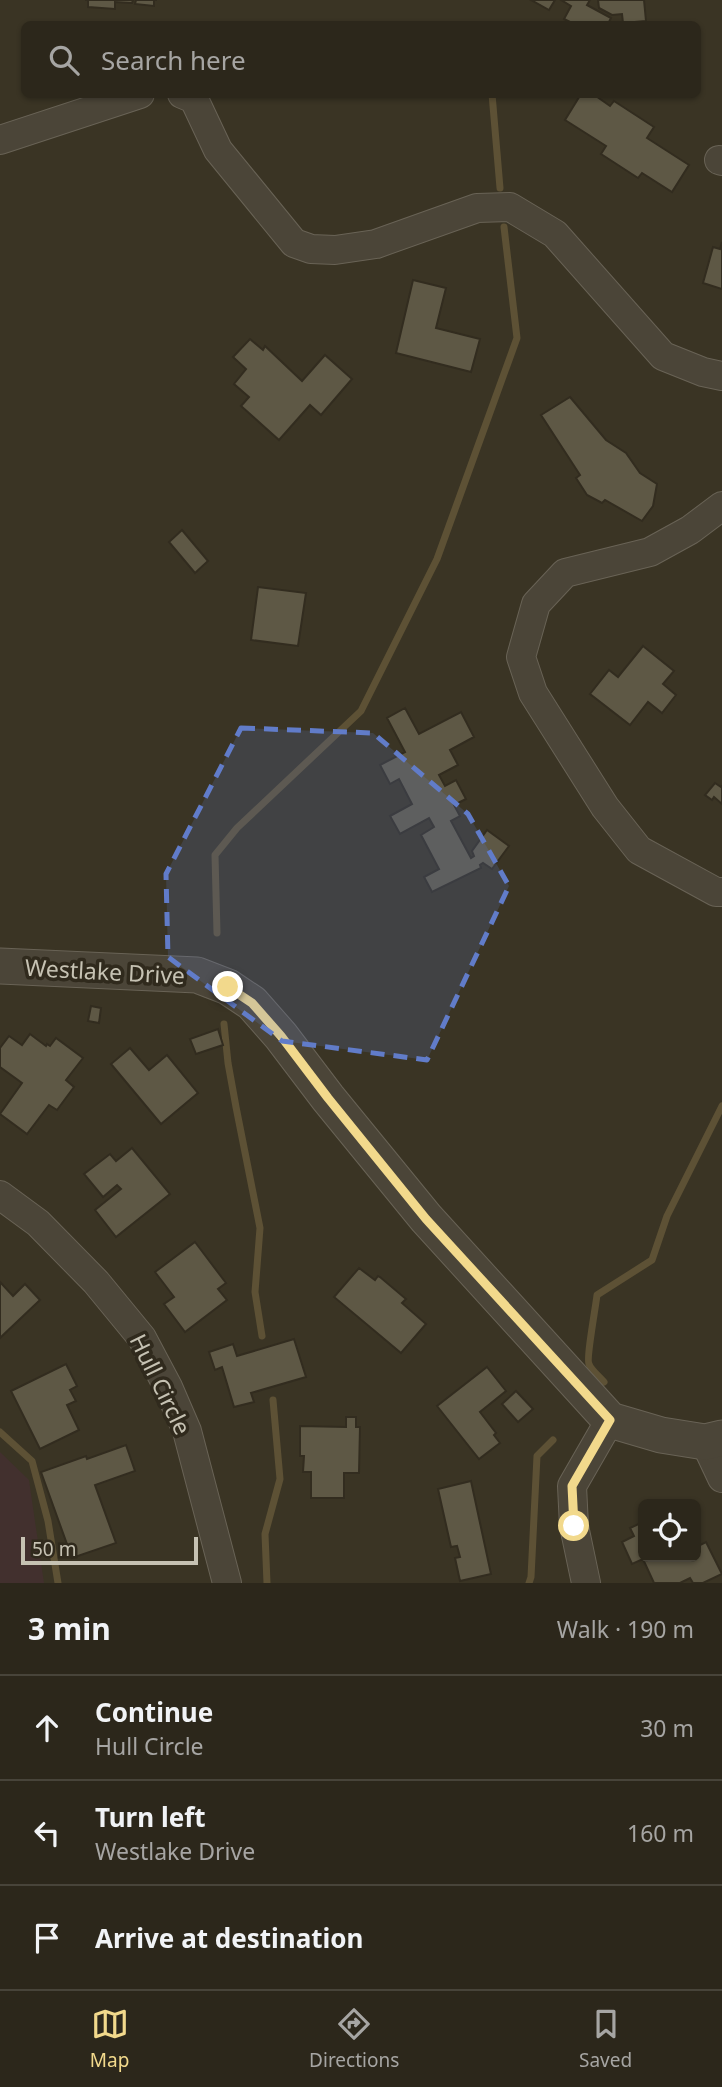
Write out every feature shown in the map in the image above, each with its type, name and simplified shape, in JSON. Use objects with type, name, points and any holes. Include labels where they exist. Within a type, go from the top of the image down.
[{"type":"street","points":[[0,140],[128,98]]},
{"type":"street","points":[[191,98],[218,150],[294,243],[311,249],[335,250],[376,244],[477,208],[510,207],[555,234],[663,356],[703,372],[722,376]]},
{"type":"street","points":[[722,506],[690,530],[650,552],[565,573],[536,604],[520,657],[533,693],[605,807],[639,850],[716,892],[722,892]]},
{"type":"street","name":"Westlake Drive","points":[[0,966],[197,975],[228,987],[252,1003],[426,1219],[610,1420]]},
{"type":"street","name":"Hull Circle","points":[[0,1195],[38,1223],[96,1282],[142,1338],[187,1431],[227,1583]]},
{"type":"street","points":[[586,1583],[574,1526],[572,1486],[610,1420],[661,1435],[713,1440],[722,1478]]},
{"type":"highlighted area","points":[[241,728],[373,733],[468,814],[509,886],[427,1060],[282,1041],[168,957],[166,874]]},
{"type":"shaded area","points":[[0,1452],[29,1480],[44,1583],[0,1583]]},
{"type":"building","points":[[88,0],[133,0],[132,3],[115,2],[115,9],[88,7]]},
{"type":"building","points":[[136,0],[154,0],[154,6],[135,4]]},
{"type":"building","points":[[531,0],[555,0],[549,10]]},
{"type":"building","points":[[561,0],[590,0],[587,5],[611,18],[610,21],[568,21],[564,19],[571,6]]},
{"type":"building","points":[[598,0],[644,0],[646,21],[623,21],[622,14],[612,15],[599,8]]},
{"type":"building","points":[[579,98],[599,98],[610,106],[614,101],[654,127],[647,138],[689,165],[672,192],[642,173],[638,178],[601,154],[606,146],[565,120]]},
{"type":"building","points":[[722,242],[722,289],[703,283],[713,247],[720,249]]},
{"type":"building","points":[[413,280],[446,288],[436,328],[480,339],[471,372],[396,353]]},
{"type":"building","points":[[250,339],[263,350],[265,346],[302,381],[325,355],[352,379],[321,415],[310,405],[279,440],[241,406],[249,397],[234,384],[246,369],[233,357]]},
{"type":"building","points":[[570,397],[606,440],[626,453],[640,473],[657,484],[653,506],[642,521],[605,500],[602,503],[587,495],[576,478],[580,475],[541,415]]},
{"type":"building","points":[[182,530],[208,561],[195,573],[169,542]]},
{"type":"building","points":[[258,587],[306,593],[298,646],[251,640]]},
{"type":"building","points":[[643,646],[674,671],[663,684],[676,695],[662,713],[648,702],[630,725],[590,694],[609,670],[618,677]]},
{"type":"building","points":[[405,708],[419,734],[461,712],[474,737],[450,750],[458,765],[439,775],[445,786],[456,780],[466,799],[454,805],[460,816],[451,821],[471,858],[474,856],[472,851],[487,830],[509,846],[492,869],[483,863],[481,868],[432,892],[424,877],[439,869],[421,835],[434,827],[429,818],[400,834],[390,816],[412,804],[399,779],[390,784],[380,765],[405,752],[387,718]]},
{"type":"building","points":[[715,783],[722,786],[722,804],[714,797],[712,800],[705,795]]},
{"type":"building","points":[[91,1006],[101,1008],[99,1023],[88,1021]]},
{"type":"building","points":[[218,1029],[223,1045],[196,1054],[190,1039]]},
{"type":"building","points":[[30,1034],[46,1046],[50,1046],[56,1038],[83,1058],[66,1080],[74,1087],[57,1110],[49,1105],[27,1134],[0,1114],[22,1083],[0,1067],[0,1048],[9,1036],[22,1045]]},
{"type":"building","points":[[130,1048],[149,1070],[167,1055],[198,1093],[161,1124],[111,1064]]},
{"type":"building","points":[[132,1148],[170,1194],[116,1237],[95,1210],[121,1189],[117,1185],[103,1197],[84,1174],[110,1154],[116,1161]]},
{"type":"building","points":[[195,1242],[226,1283],[218,1289],[227,1300],[185,1332],[164,1304],[174,1297],[155,1272]]},
{"type":"building","points":[[359,1268],[375,1280],[380,1277],[406,1299],[402,1303],[426,1324],[401,1353],[334,1297]]},
{"type":"building","points":[[0,1282],[13,1296],[25,1284],[40,1300],[0,1338]]},
{"type":"building","points":[[294,1339],[306,1377],[251,1393],[254,1402],[234,1407],[222,1367],[215,1370],[209,1352],[233,1344],[237,1356]]},
{"type":"building","points":[[66,1364],[77,1386],[70,1390],[76,1401],[67,1405],[79,1430],[40,1449],[11,1391]]},
{"type":"building","points":[[487,1367],[506,1391],[480,1412],[500,1443],[479,1459],[437,1406]]},
{"type":"building","points":[[516,1391],[533,1409],[518,1422],[502,1404]]},
{"type":"building","points":[[346,1417],[356,1417],[356,1427],[360,1427],[359,1473],[344,1473],[344,1498],[311,1498],[311,1472],[303,1472],[304,1456],[300,1456],[300,1426],[346,1427]]},
{"type":"building","points":[[126,1445],[135,1471],[95,1485],[116,1543],[72,1558],[41,1472]]},
{"type":"building","points":[[471,1481],[491,1574],[460,1581],[455,1558],[460,1557],[457,1546],[451,1547],[438,1489]]},
{"type":"building","points":[[638,1524],[638,1561],[632,1564],[622,1542],[634,1536],[630,1528]]},
{"type":"building","points":[[706,1542],[722,1574],[703,1583],[693,1583],[690,1578],[680,1583],[654,1583],[644,1562],[701,1562],[701,1544]]},
{"type":"waterway","points":[[492,98],[500,188]]},
{"type":"waterway","points":[[217,933],[215,855],[237,828],[361,711],[437,559],[517,338],[504,227]]},
{"type":"waterway","points":[[224,1024],[228,1063],[260,1228],[255,1292],[262,1336]]},
{"type":"waterway","points":[[604,1382],[588,1360],[597,1295],[652,1260],[667,1216],[722,1106]]},
{"type":"waterway","points":[[267,1583],[265,1534],[280,1479],[273,1400]]},
{"type":"waterway","points":[[0,1432],[32,1461],[48,1521],[58,1583]]},
{"type":"waterway","points":[[529,1583],[537,1456],[553,1440]]},
{"type":"route","points":[[228,987],[252,1003],[426,1219],[610,1420],[572,1486],[574,1526]]}]
